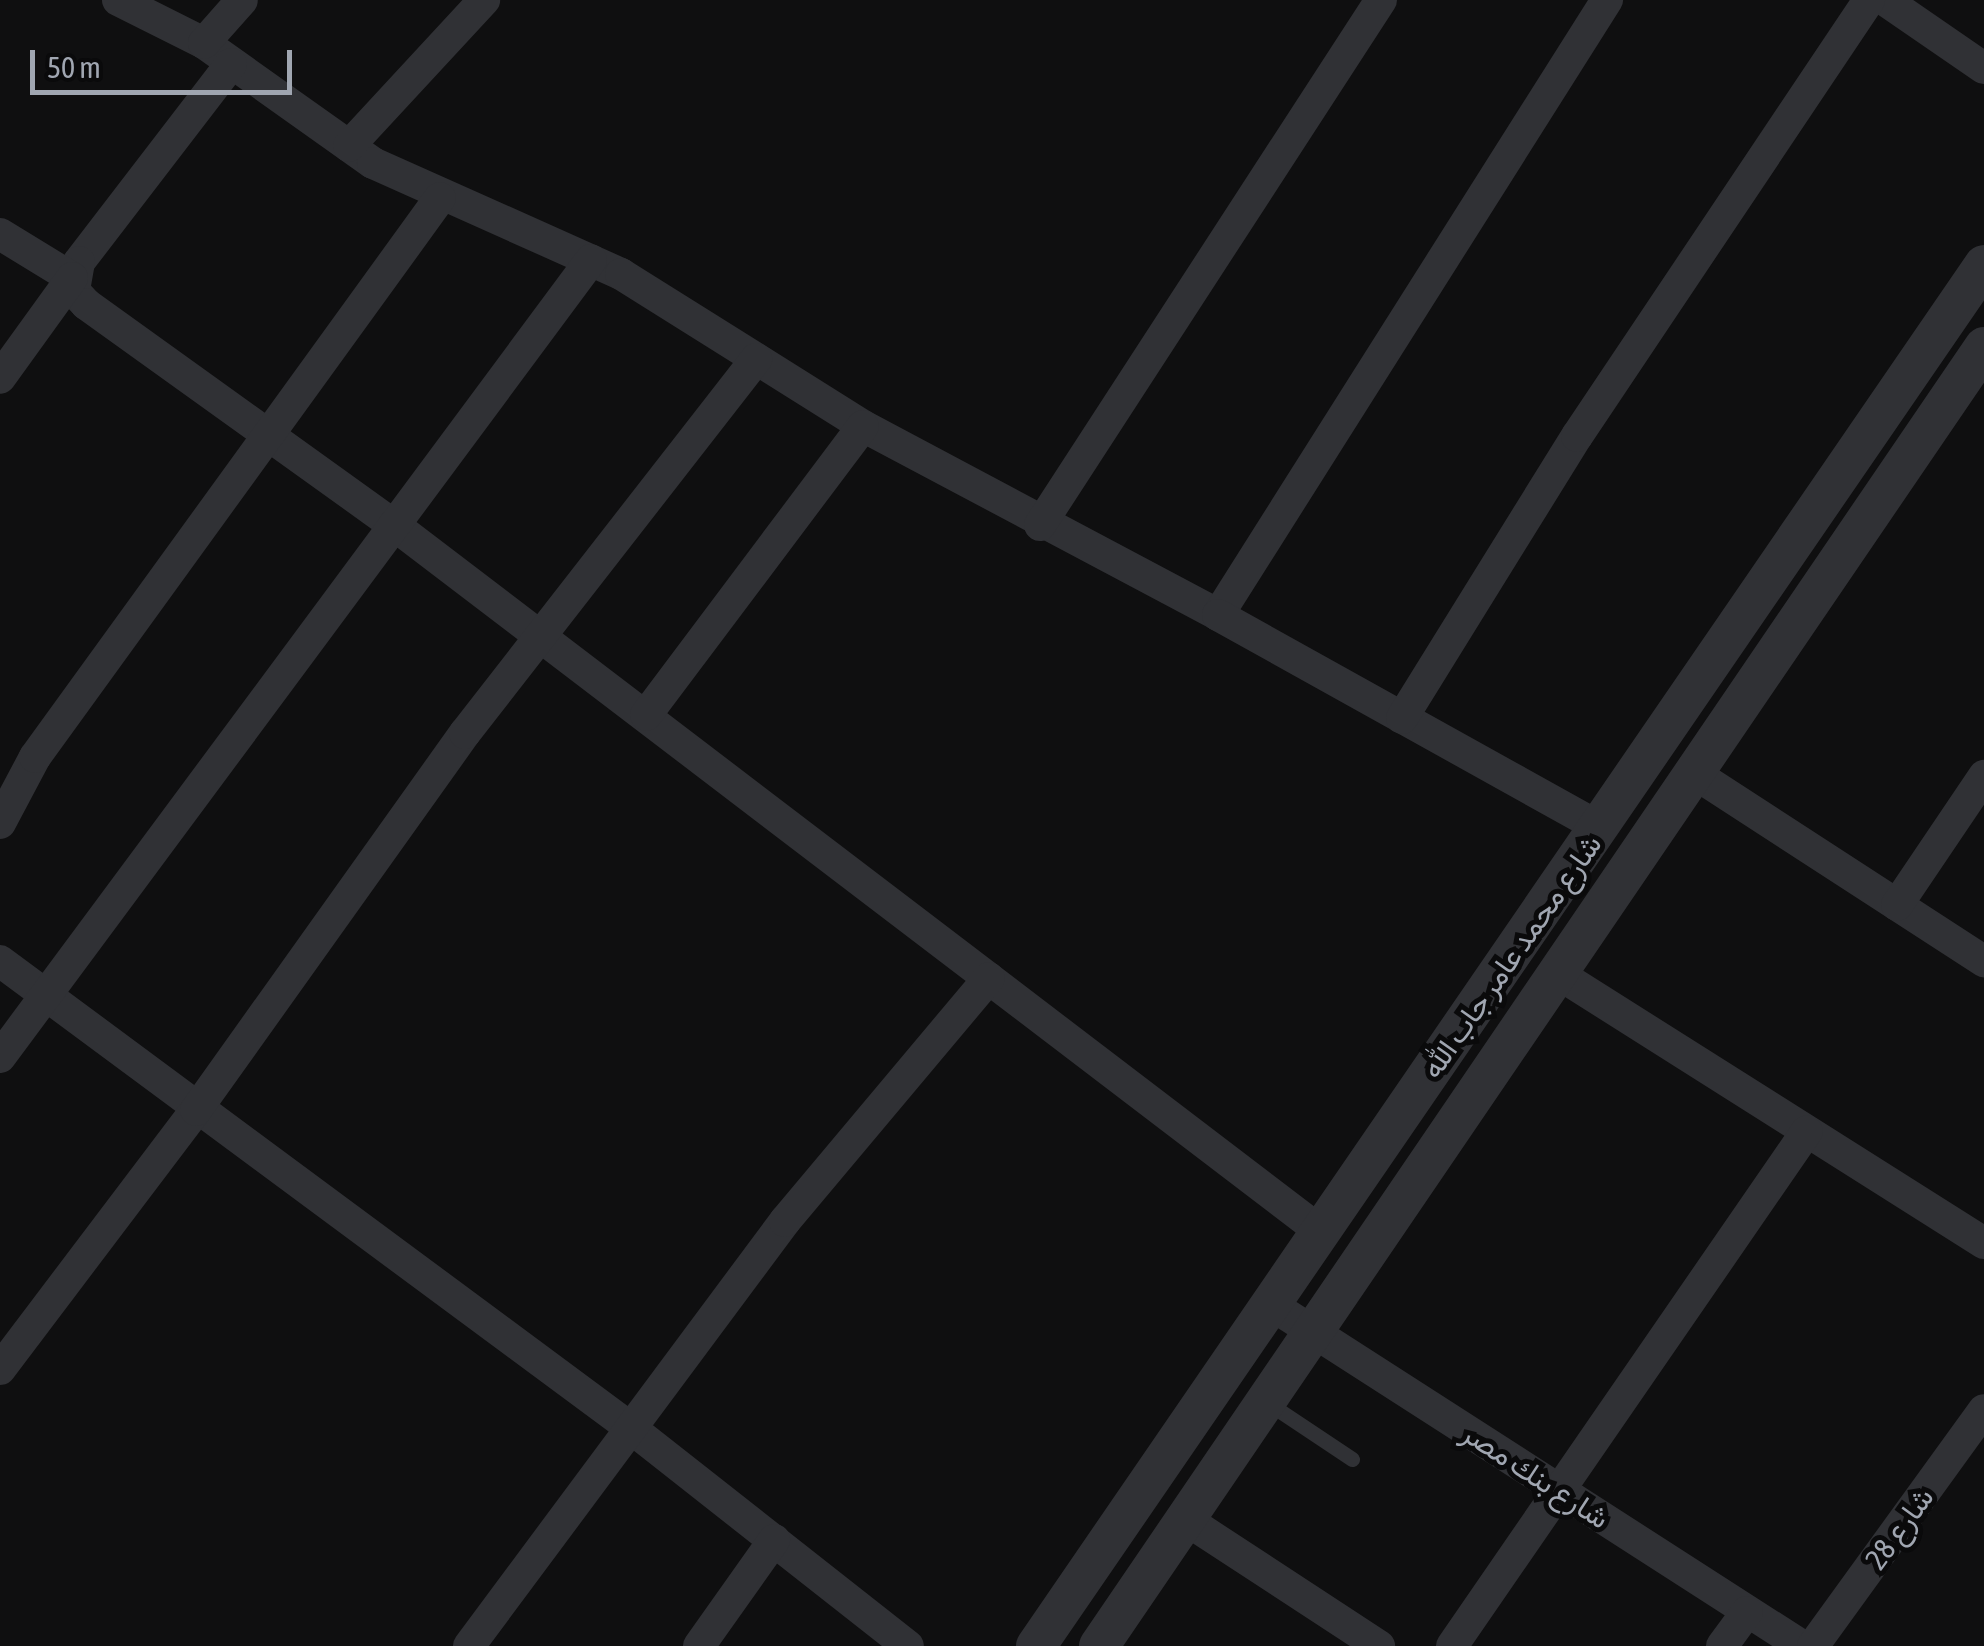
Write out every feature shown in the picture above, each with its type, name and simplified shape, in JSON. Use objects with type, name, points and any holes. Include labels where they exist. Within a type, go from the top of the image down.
[{"type":"street","points":[[118,0],[204,43],[349,146],[440,198],[591,260],[863,426],[1040,525],[1218,615],[1600,828]]},
{"type":"street","points":[[204,43],[242,0]]},
{"type":"street","points":[[349,146],[484,0]]},
{"type":"street","points":[[1040,525],[1382,0]]},
{"type":"street","points":[[1218,615],[1607,0]]},
{"type":"street","points":[[1402,718],[1576,436],[1869,0]]},
{"type":"street","points":[[1885,0],[1984,68]]},
{"type":"street","points":[[0,378],[231,64]]},
{"type":"street","points":[[0,823],[36,758],[440,198]]},
{"type":"street","points":[[0,234],[72,278],[86,304],[541,635],[1320,1231]]},
{"type":"street","points":[[0,1057],[591,260]]},
{"type":"street","name":"شارع محمد عامر جاب الله","points":[[1036,1646],[1984,265]]},
{"type":"street","name":"شارع محمد عامر جاب الله","points":[[1099,1646],[1984,346]]},
{"type":"street","points":[[0,1370],[196,1110],[541,635],[756,358]]},
{"type":"street","points":[[646,715],[863,426]]},
{"type":"street","points":[[1694,772],[1984,961]]},
{"type":"street","points":[[1896,905],[1984,776]]},
{"type":"street","points":[[0,961],[196,1110],[632,1429],[908,1646]]},
{"type":"street","points":[[1557,974],[1984,1243]]},
{"type":"street","points":[[470,1646],[785,1221],[989,978]]},
{"type":"street","points":[[1452,1646],[1807,1131]]},
{"type":"street","name":"شارع بنك مصر","points":[[1270,1304],[1802,1646]]},
{"type":"street","name":"شارع 28","points":[[1814,1646],[1984,1410]]},
{"type":"street","points":[[1186,1519],[1379,1646]]},
{"type":"street","points":[[698,1646],[774,1540]]},
{"type":"street","points":[[1722,1646],[1747,1612]]},
{"type":"lane","points":[[1265,1402],[1352,1459]]}]
